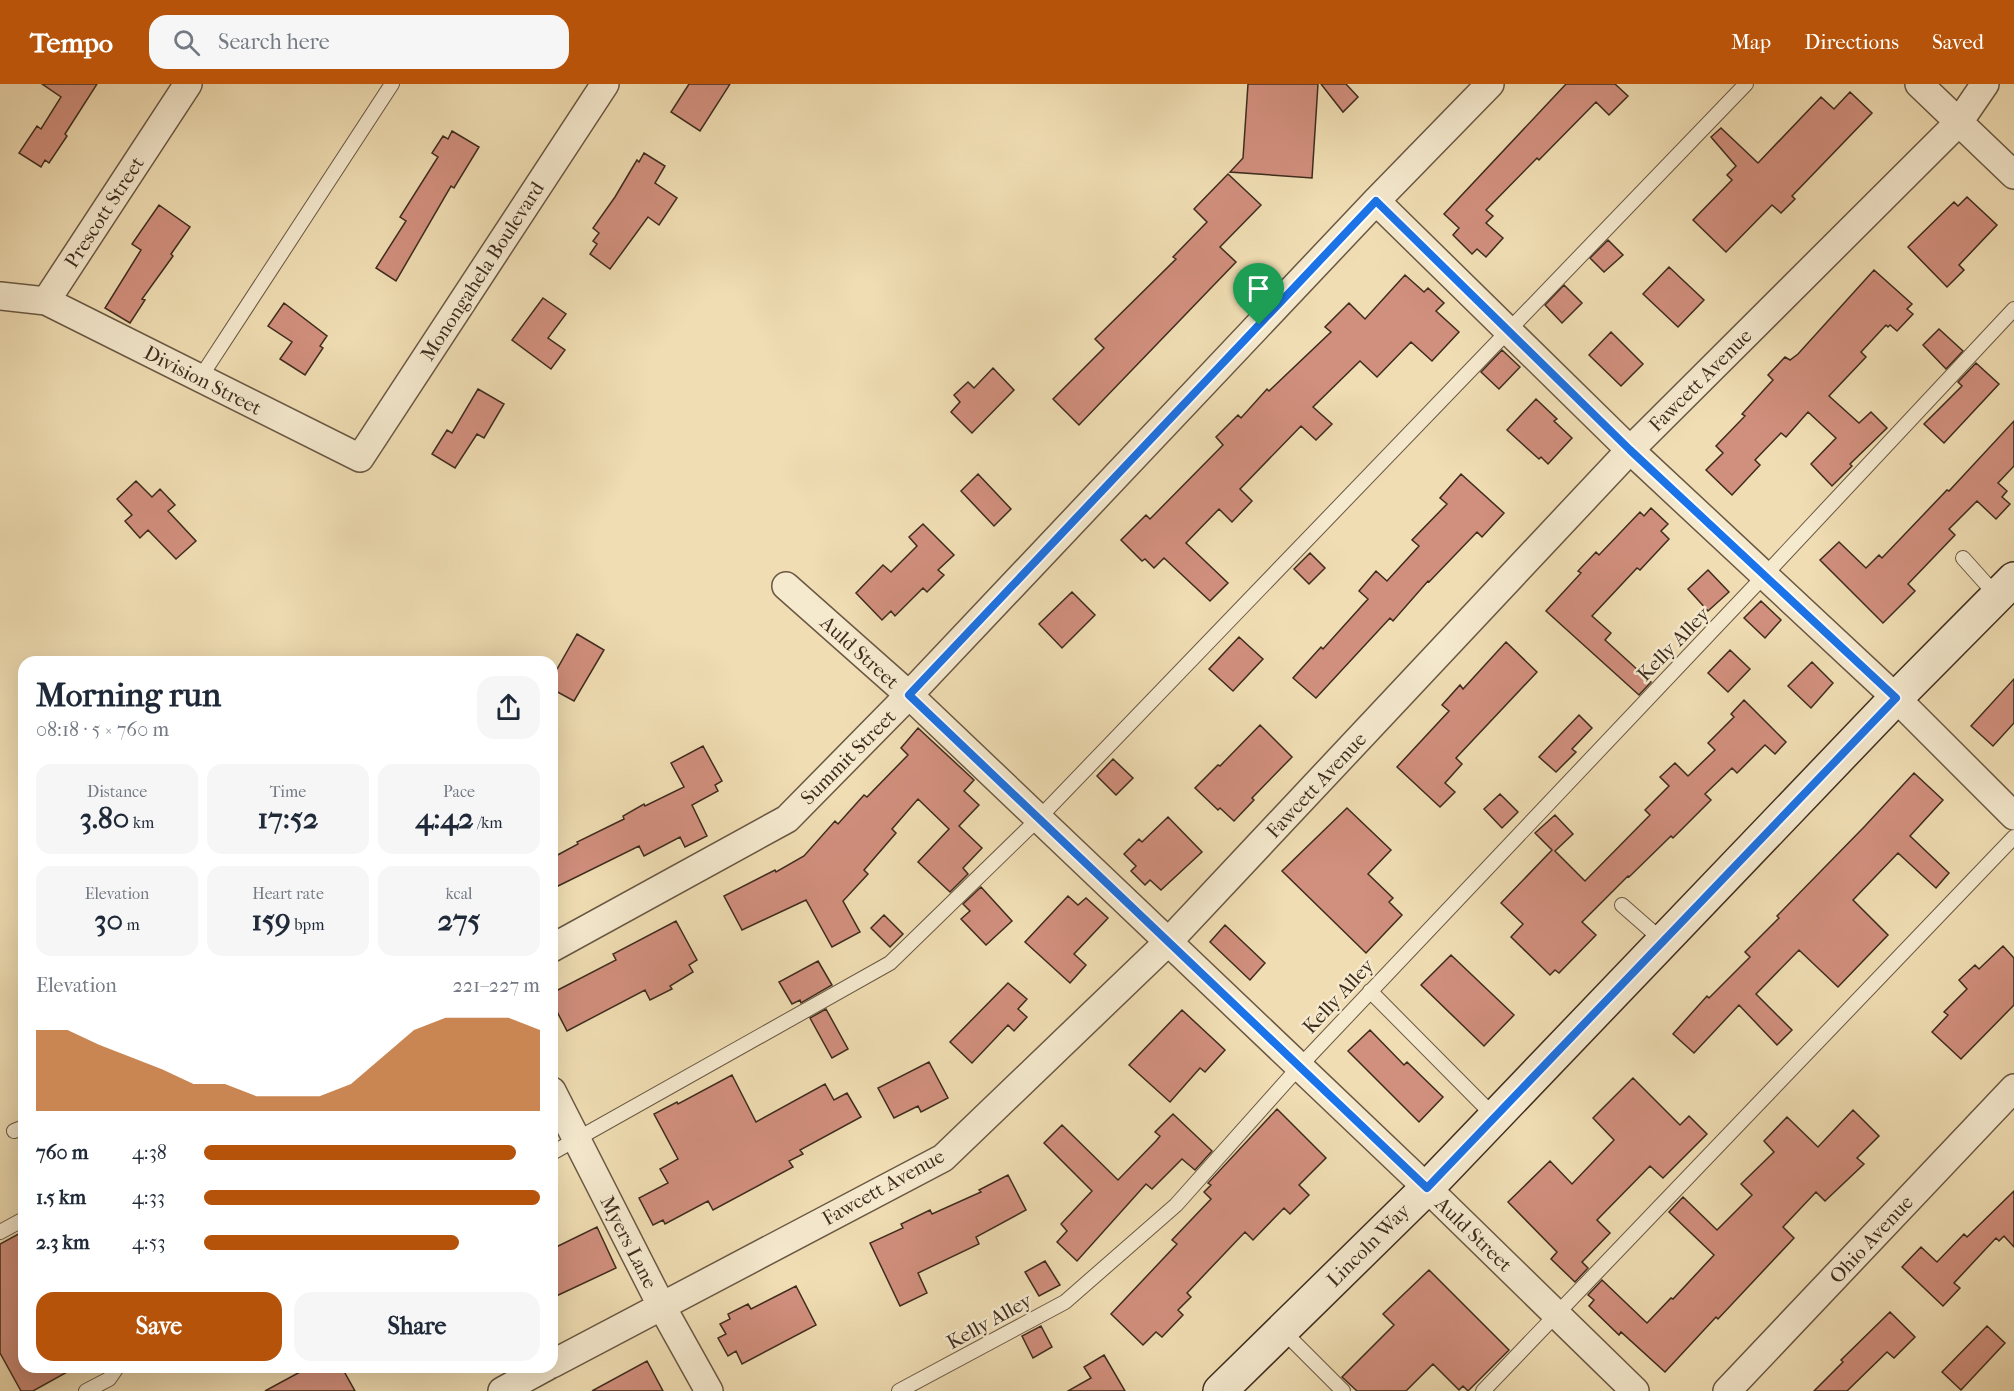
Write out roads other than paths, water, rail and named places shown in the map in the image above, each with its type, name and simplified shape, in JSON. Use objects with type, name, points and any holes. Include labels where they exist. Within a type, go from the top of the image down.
[{"type":"main road","name":"Lincoln Way","points":[[1220,1391],[1427,1188],[1896,698],[2006,587]]},
{"type":"street","name":"Prescott Street","points":[[46,302],[188,84]]},
{"type":"street","name":"Monongahela Boulevard","points":[[360,458],[605,84]]},
{"type":"street","name":"Summit Street","points":[[558,945],[787,819],[909,695],[1376,201],[1490,84]]},
{"type":"street","points":[[1919,84],[2014,175]]},
{"type":"street","name":"Fawcett Avenue","points":[[558,1361],[943,1158],[1168,942],[1630,450],[1959,122],[1985,84]]},
{"type":"street","points":[[1376,201],[1630,450],[1896,698],[2014,816]]},
{"type":"street","points":[[0,296],[46,302]]},
{"type":"street","name":"Division Street","points":[[46,302],[360,458]]},
{"type":"street","name":"Auld Street","points":[[786,586],[909,695],[1427,1188],[1635,1391]]},
{"type":"street","name":"Ohio Avenue","points":[[1727,1391],[2014,1088]]},
{"type":"street","name":"Myers Lane","points":[[558,1103],[661,1305],[709,1391]]},
{"type":"street","points":[[502,1391],[535,1373]]},
{"type":"lane","points":[[200,378],[392,84]]},
{"type":"lane","points":[[558,1150],[890,963],[1038,819],[1746,84]]},
{"type":"lane","name":"Kelly Alley","points":[[899,1391],[1065,1302],[1176,1205],[1370,991],[2014,309]]},
{"type":"lane","points":[[1963,558],[2006,587]]},
{"type":"lane","points":[[1483,1391],[2014,837]]},
{"type":"lane","points":[[1622,905],[1663,941]]},
{"type":"lane","points":[[1370,991],[1494,1117]]},
{"type":"lane","points":[[0,1232],[18,1222]]},
{"type":"lane","points":[[1282,1330],[1344,1391]]},
{"type":"lane","points":[[86,1391],[113,1385]]}]
